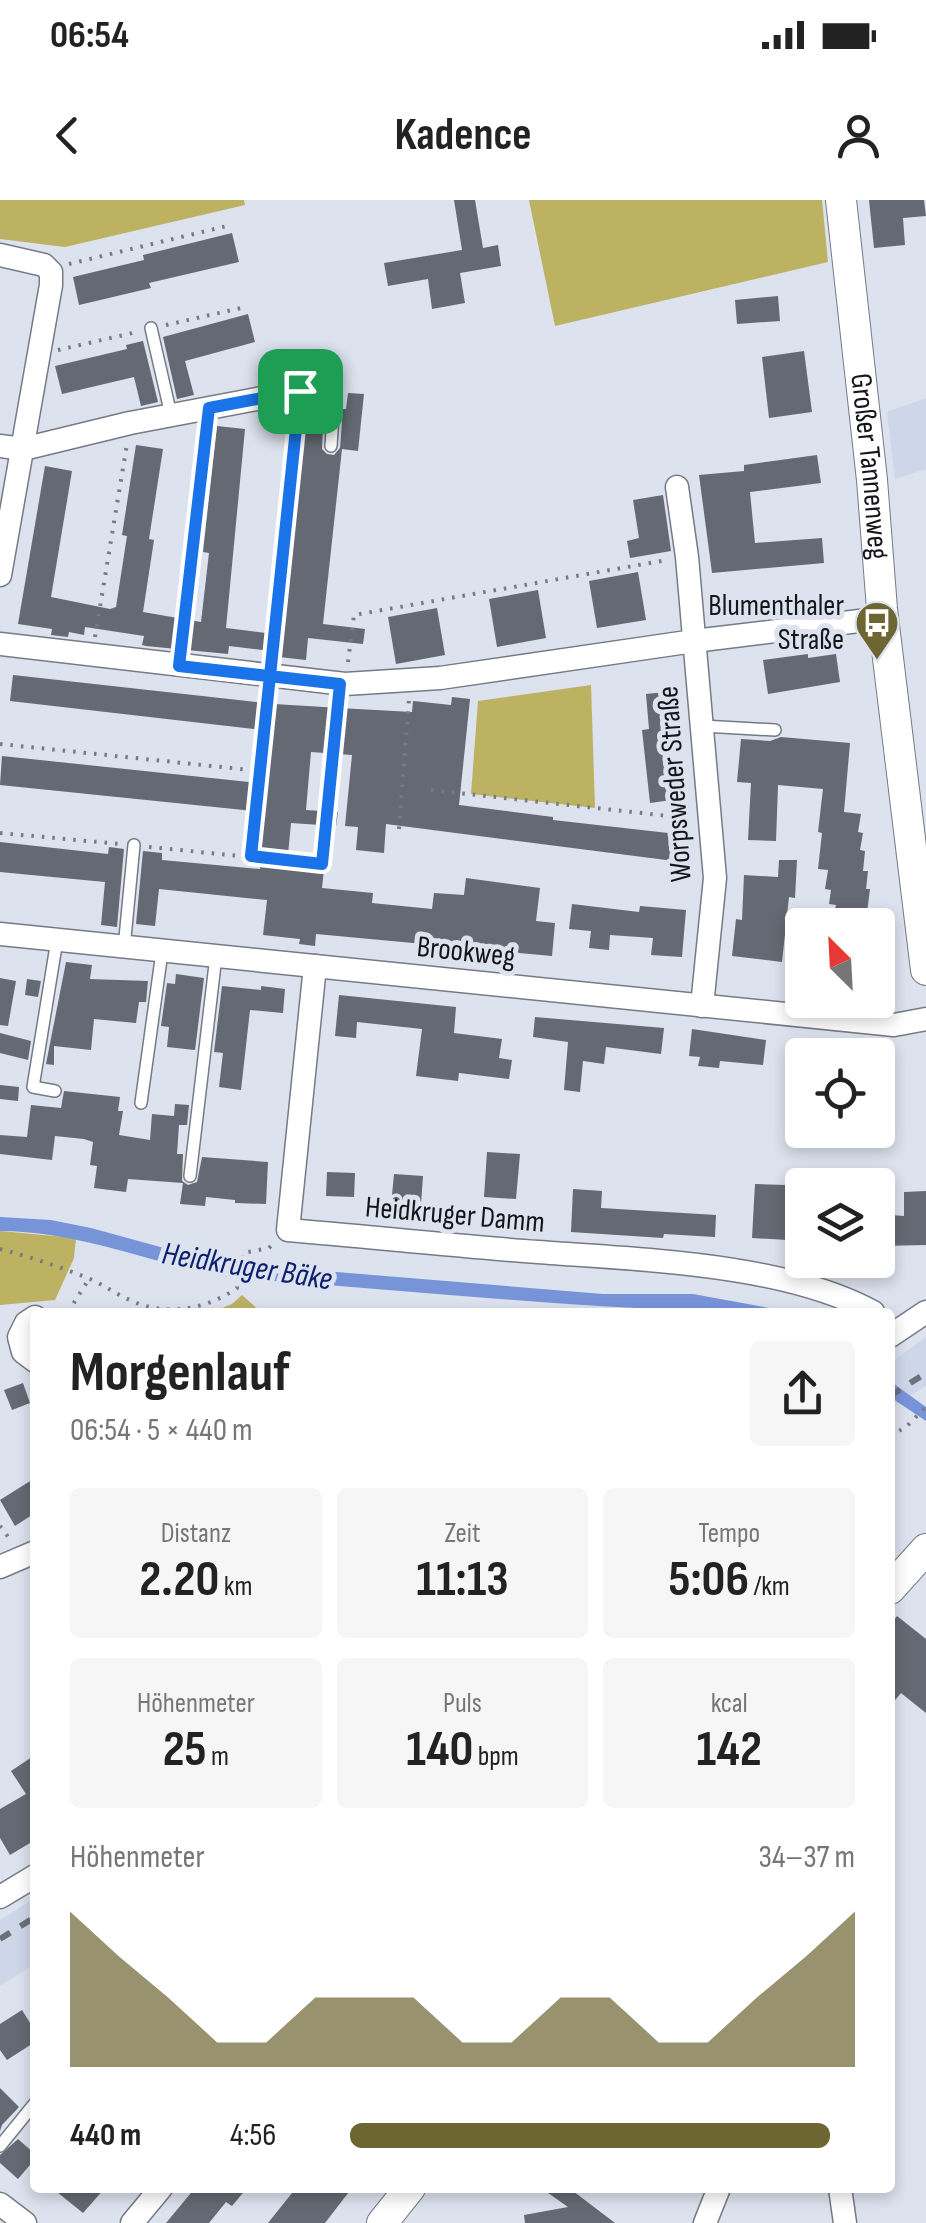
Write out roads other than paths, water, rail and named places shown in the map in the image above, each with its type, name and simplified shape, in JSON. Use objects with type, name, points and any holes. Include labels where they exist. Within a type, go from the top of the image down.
[{"type":"street","name":"Großer Tannenweg","points":[[841,200],[884,618],[926,970]]},
{"type":"street","points":[[0,255],[44,265],[51,279],[12,447],[0,575]]},
{"type":"street","points":[[12,447],[300,391]]},
{"type":"street","name":"Worpsweder Straße","points":[[678,487],[715,878],[702,1006]]},
{"type":"street","points":[[0,644],[342,684],[410,680],[884,618]]},
{"type":"street","name":"Brookweg","points":[[0,934],[894,1025],[926,1019]]},
{"type":"street","name":"Heidkruger Damm","points":[[315,966],[288,1230],[662,1262],[801,1283],[865,1308]]},
{"type":"street","points":[[895,1328],[926,1312]]},
{"type":"street","points":[[30,1320],[19,1337],[23,1352],[30,1357]]},
{"type":"street","points":[[895,1583],[926,1549]]},
{"type":"street","points":[[0,1567],[30,1554]]},
{"type":"street","points":[[0,1897],[30,1879]]},
{"type":"street","points":[[132,2223],[158,2193]]},
{"type":"street","points":[[382,2223],[406,2193]]},
{"type":"street","points":[[705,2223],[718,2193]]},
{"type":"street","points":[[841,2193],[845,2223]]},
{"type":"street","points":[[0,2204],[25,2223]]},
{"type":"lane","points":[[151,328],[172,415]]},
{"type":"lane","points":[[300,391],[336,386],[331,446]]},
{"type":"lane","points":[[703,726],[776,730]]},
{"type":"lane","points":[[124,948],[134,845]]},
{"type":"lane","points":[[55,1091],[33,1087],[58,940]]},
{"type":"lane","points":[[141,1103],[162,952]]},
{"type":"lane","points":[[190,1176],[216,956]]},
{"type":"lane","points":[[0,2146],[30,2110]]},
{"type":"water","name":"Heidkruger Bäke","points":[[0,1217],[51,1220],[215,1262],[603,1294],[693,1294],[769,1308],[581,1305],[233,1278],[88,1242],[0,1231]]},
{"type":"water","points":[[895,1385],[926,1407],[926,1421],[895,1400]]},
{"type":"railway","points":[[895,1393],[926,1373]]},
{"type":"railway","points":[[0,1939],[30,1920]]},
{"type":"place","name":"Blumenthaler Straße","points":[[877,661]]}]
